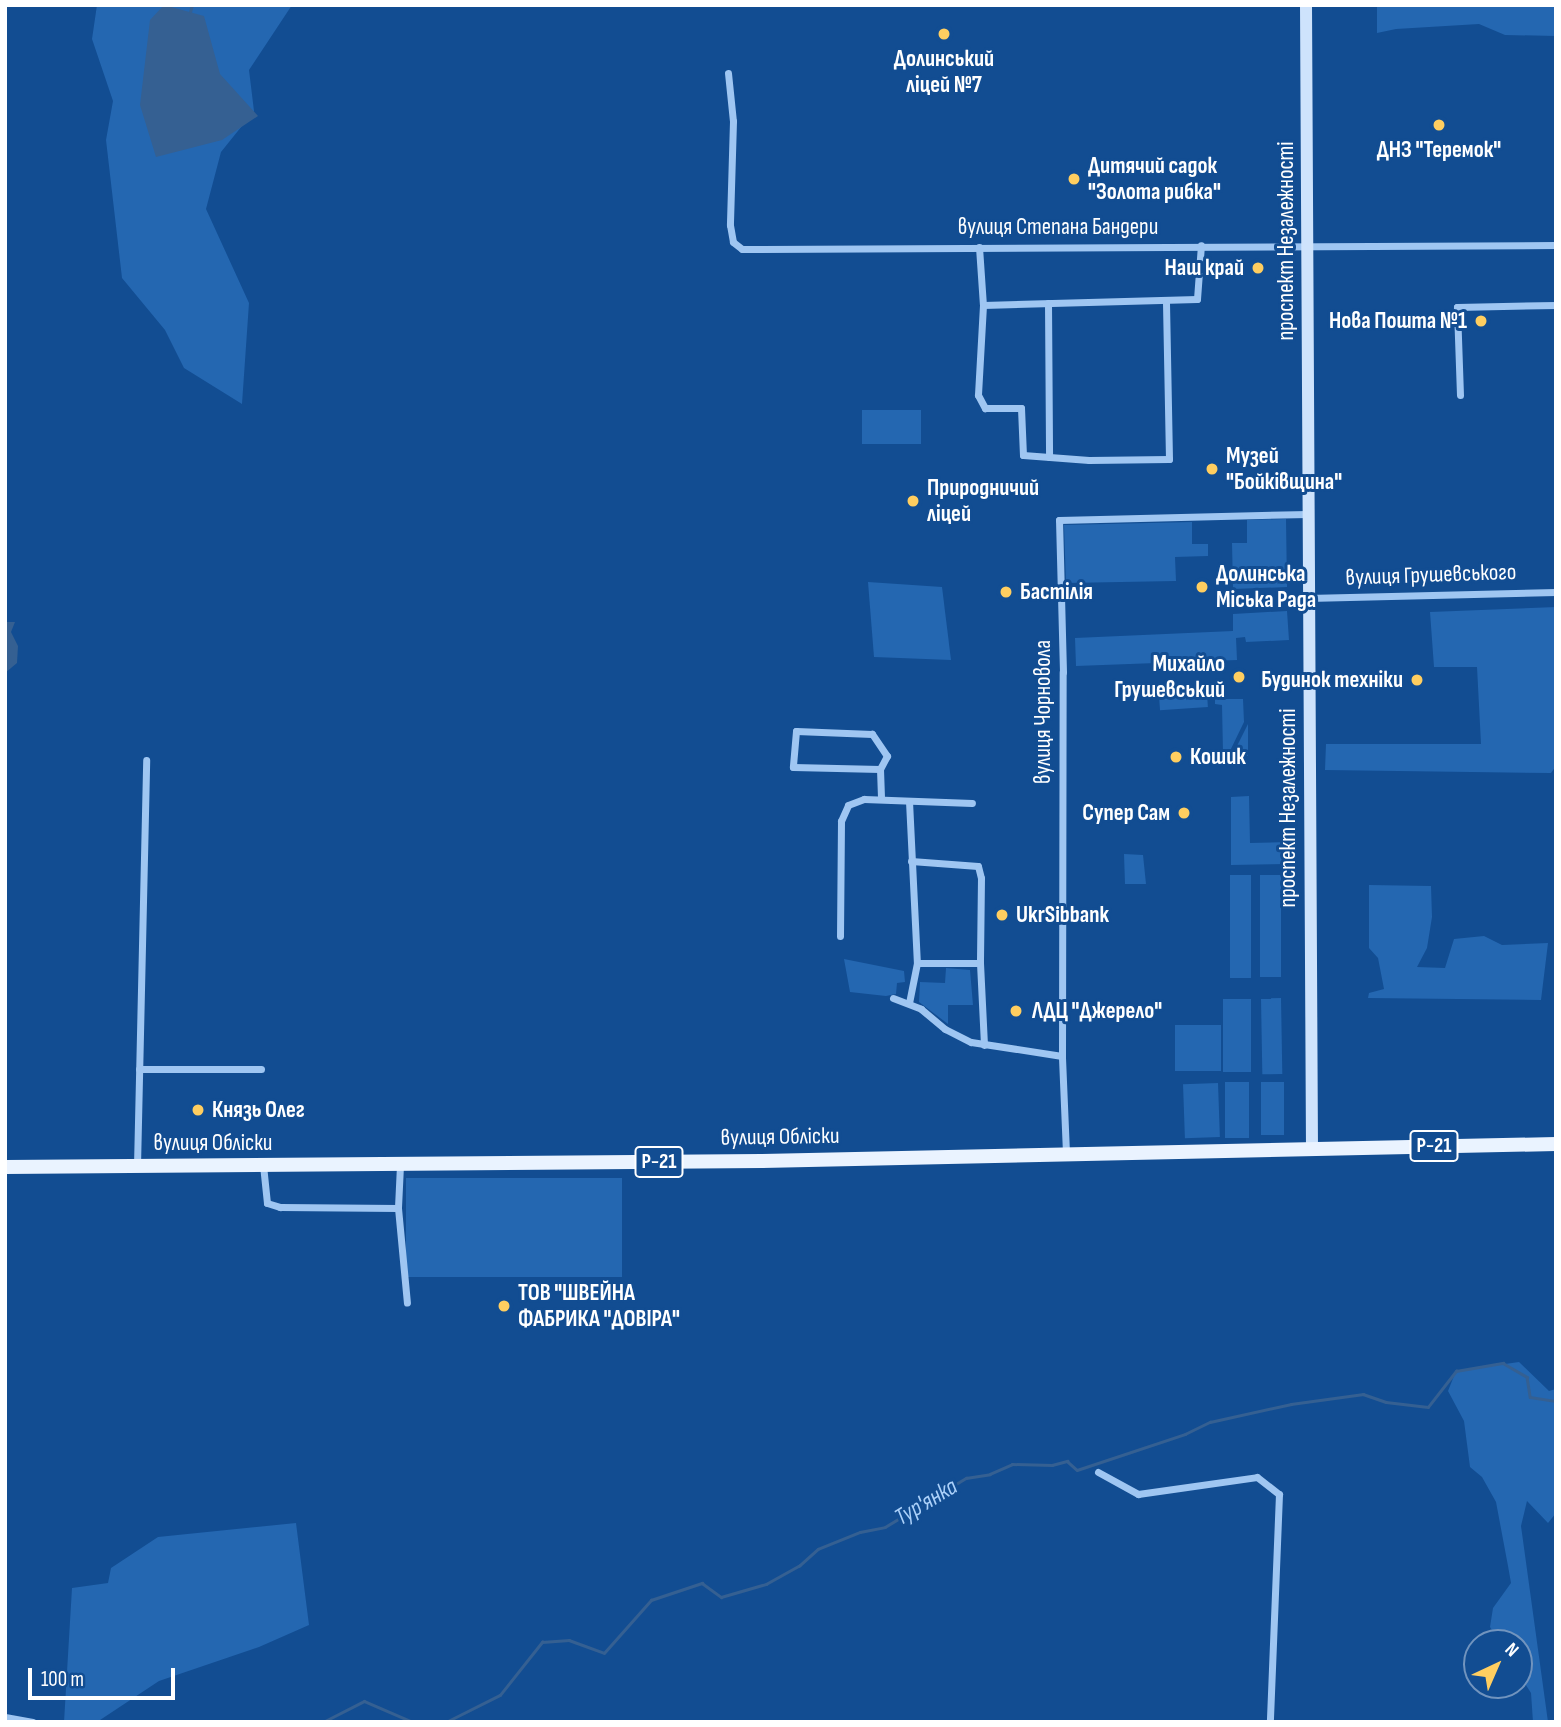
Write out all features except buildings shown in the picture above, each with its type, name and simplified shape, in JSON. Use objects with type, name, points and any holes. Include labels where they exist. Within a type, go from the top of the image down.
[{"type":"main road","name":"проспект Незалежності","points":[[1306,5],[1312,1148]]},
{"type":"main road","name":"вулиця Обліски","points":[[5,1167],[400,1165],[1556,1144]]},
{"type":"street","name":"вулиця Степана Бандери","points":[[728,73],[733,121],[730,225],[733,242],[742,249],[1556,245]]},
{"type":"street","points":[[983,304],[1197,299],[1201,245]]},
{"type":"street","points":[[979,247],[983,304],[978,395],[985,408],[1021,408],[1023,455],[1169,459],[1166,300]]},
{"type":"street","points":[[1048,303],[1049,457]]},
{"type":"street","points":[[1460,396],[1457,307],[1556,305]]},
{"type":"street","name":"вулиця Чорновола","points":[[1066,1153],[1062,1056],[1063,672],[1059,520],[1308,514]]},
{"type":"street","name":"вулиця Грушевського","points":[[1308,598],[1556,592]]},
{"type":"street","points":[[880,769],[793,767],[796,731],[872,734],[887,756],[880,769],[881,799]]},
{"type":"street","points":[[137,1166],[146,760]]},
{"type":"street","points":[[840,936],[842,815],[852,801],[881,799],[972,803]]},
{"type":"street","points":[[909,801],[917,963],[909,1003]]},
{"type":"street","points":[[911,860],[978,866],[981,878],[985,1045]]},
{"type":"street","points":[[917,963],[981,963]]},
{"type":"street","points":[[894,998],[909,1003],[959,1037],[985,1045],[1062,1056]]},
{"type":"street","points":[[139,1069],[261,1069]]},
{"type":"street","points":[[263,1165],[267,1203],[279,1207],[398,1208]]},
{"type":"street","points":[[400,1165],[398,1208],[407,1303]]},
{"type":"street","points":[[1098,1472],[1138,1494],[1257,1477],[1279,1494],[1270,1722]]},
{"type":"street","points":[[5,1717],[33,1722]]},
{"type":"shaded area","points":[[97,5],[292,5],[249,70],[254,111],[221,152],[206,209],[249,303],[242,404],[184,368],[165,330],[122,278],[106,140],[113,101],[92,39]]},
{"type":"shaded area","points":[[164,5],[204,16],[220,74],[258,116],[222,140],[156,157],[140,105],[150,20]]},
{"type":"shaded area","points":[[1377,5],[1556,5],[1556,36],[1505,35],[1479,24],[1396,29],[1377,33]]},
{"type":"shaded area","points":[[862,410],[921,410],[921,444],[862,444]]},
{"type":"shaded area","points":[[1286,519],[1287,587],[1233,589],[1232,543],[1247,543],[1247,520]]},
{"type":"shaded area","points":[[1192,522],[1192,544],[1208,544],[1208,556],[1175,557],[1176,581],[1066,583],[1064,525]]},
{"type":"shaded area","points":[[868,582],[942,587],[951,660],[874,657]]},
{"type":"shaded area","points":[[1556,607],[1556,766],[1551,773],[1325,770],[1326,744],[1481,744],[1477,667],[1434,667],[1430,612]]},
{"type":"shaded area","points":[[1287,611],[1289,640],[1246,642],[1245,637],[1236,638],[1237,660],[1076,666],[1075,638],[1233,631],[1233,614]]},
{"type":"shaded area","points":[[5,622],[15,622],[11,632],[18,646],[17,663],[5,673]]},
{"type":"shaded area","points":[[1207,694],[1208,707],[1160,710],[1159,697]]},
{"type":"shaded area","points":[[1215,694],[1221,694],[1222,699],[1243,699],[1244,722],[1229,753],[1223,753],[1222,705],[1215,704]]},
{"type":"shaded area","points":[[1248,724],[1248,756],[1232,756]]},
{"type":"shaded area","points":[[1249,796],[1250,843],[1288,842],[1288,864],[1231,865],[1231,797]]},
{"type":"shaded area","points":[[1124,854],[1143,855],[1146,884],[1125,884]]},
{"type":"shaded area","points":[[1230,875],[1251,875],[1251,978],[1230,978]]},
{"type":"shaded area","points":[[1260,875],[1281,875],[1281,977],[1260,977]]},
{"type":"shaded area","points":[[1369,885],[1431,886],[1432,917],[1427,948],[1417,967],[1445,968],[1454,939],[1484,936],[1502,945],[1548,943],[1541,1000],[1368,998],[1369,993],[1384,989],[1378,958],[1369,948]]},
{"type":"shaded area","points":[[844,959],[904,971],[905,982],[897,983],[896,994],[886,996],[850,992]]},
{"type":"shaded area","points":[[946,968],[970,970],[973,1005],[948,1005],[948,1024],[919,1002],[920,982],[945,983]]},
{"type":"shaded area","points":[[1261,998],[1281,998],[1282,1074],[1262,1074]]},
{"type":"shaded area","points":[[1223,999],[1251,999],[1251,1072],[1223,1072]]},
{"type":"shaded area","points":[[1175,1025],[1221,1025],[1221,1071],[1175,1071]]},
{"type":"shaded area","points":[[1225,1082],[1249,1082],[1249,1138],[1225,1138]]},
{"type":"shaded area","points":[[1261,1082],[1284,1082],[1284,1135],[1261,1135]]},
{"type":"shaded area","points":[[1218,1083],[1220,1137],[1185,1138],[1183,1084]]},
{"type":"shaded area","points":[[406,1178],[622,1178],[622,1277],[406,1277]]},
{"type":"shaded area","points":[[1519,1362],[1549,1391],[1556,1389],[1556,1513],[1548,1523],[1527,1501],[1521,1526],[1548,1722],[1533,1722],[1533,1629],[1490,1627],[1493,1608],[1511,1583],[1496,1502],[1482,1477],[1470,1467],[1464,1421],[1448,1391],[1456,1371]]},
{"type":"shaded area","points":[[296,1523],[309,1625],[259,1647],[159,1681],[97,1722],[64,1722],[72,1588],[108,1583],[111,1568],[158,1537]]},
{"type":"waterway","points":[[190,12],[192,5]]},
{"type":"waterway","name":"Тур'янка","points":[[446,1722],[500,1695],[542,1642],[569,1640],[604,1653],[651,1600],[702,1583],[721,1597],[766,1584],[799,1566],[818,1549],[860,1532],[885,1527],[966,1478],[990,1474],[1012,1464],[1052,1465],[1067,1461],[1077,1470],[1185,1434],[1210,1422],[1291,1404],[1363,1394],[1386,1402],[1428,1407],[1456,1371],[1503,1363],[1527,1377],[1530,1397],[1556,1401]]},
{"type":"waterway","name":"Тур'янка","points":[[323,1722],[364,1701],[413,1722]]},
{"type":"place","name":"Долинський ліцей №7","points":[[944,34]]},
{"type":"place","name":"ДНЗ \"Теремок\"","points":[[1439,125]]},
{"type":"place","name":"Дитячий садок \"Золота рибка\"","points":[[1074,179]]},
{"type":"place","name":"Наш край","points":[[1258,268]]},
{"type":"place","name":"Нова Пошта №1","points":[[1481,321]]},
{"type":"place","name":"Музей \"Бойківщина\"","points":[[1212,469]]},
{"type":"place","name":"Природничий ліцей","points":[[913,501]]},
{"type":"place","name":"Долинська Міська Рада","points":[[1202,587]]},
{"type":"place","name":"Бастілія","points":[[1006,592]]},
{"type":"place","name":"Михайло Грушевський","points":[[1239,677]]},
{"type":"place","name":"Будинок техніки","points":[[1417,680]]},
{"type":"place","name":"Кошик","points":[[1176,757]]},
{"type":"place","name":"Супер Сам","points":[[1184,813]]},
{"type":"place","name":"UkrSibbank","points":[[1002,915]]},
{"type":"place","name":"ЛДЦ \"Джерело\"","points":[[1016,1011]]},
{"type":"place","name":"Князь Олег","points":[[198,1110]]},
{"type":"place","name":"ТОВ \"ШВЕЙНА ФАБРИКА \"ДОВІРА\"","points":[[504,1306]]}]
